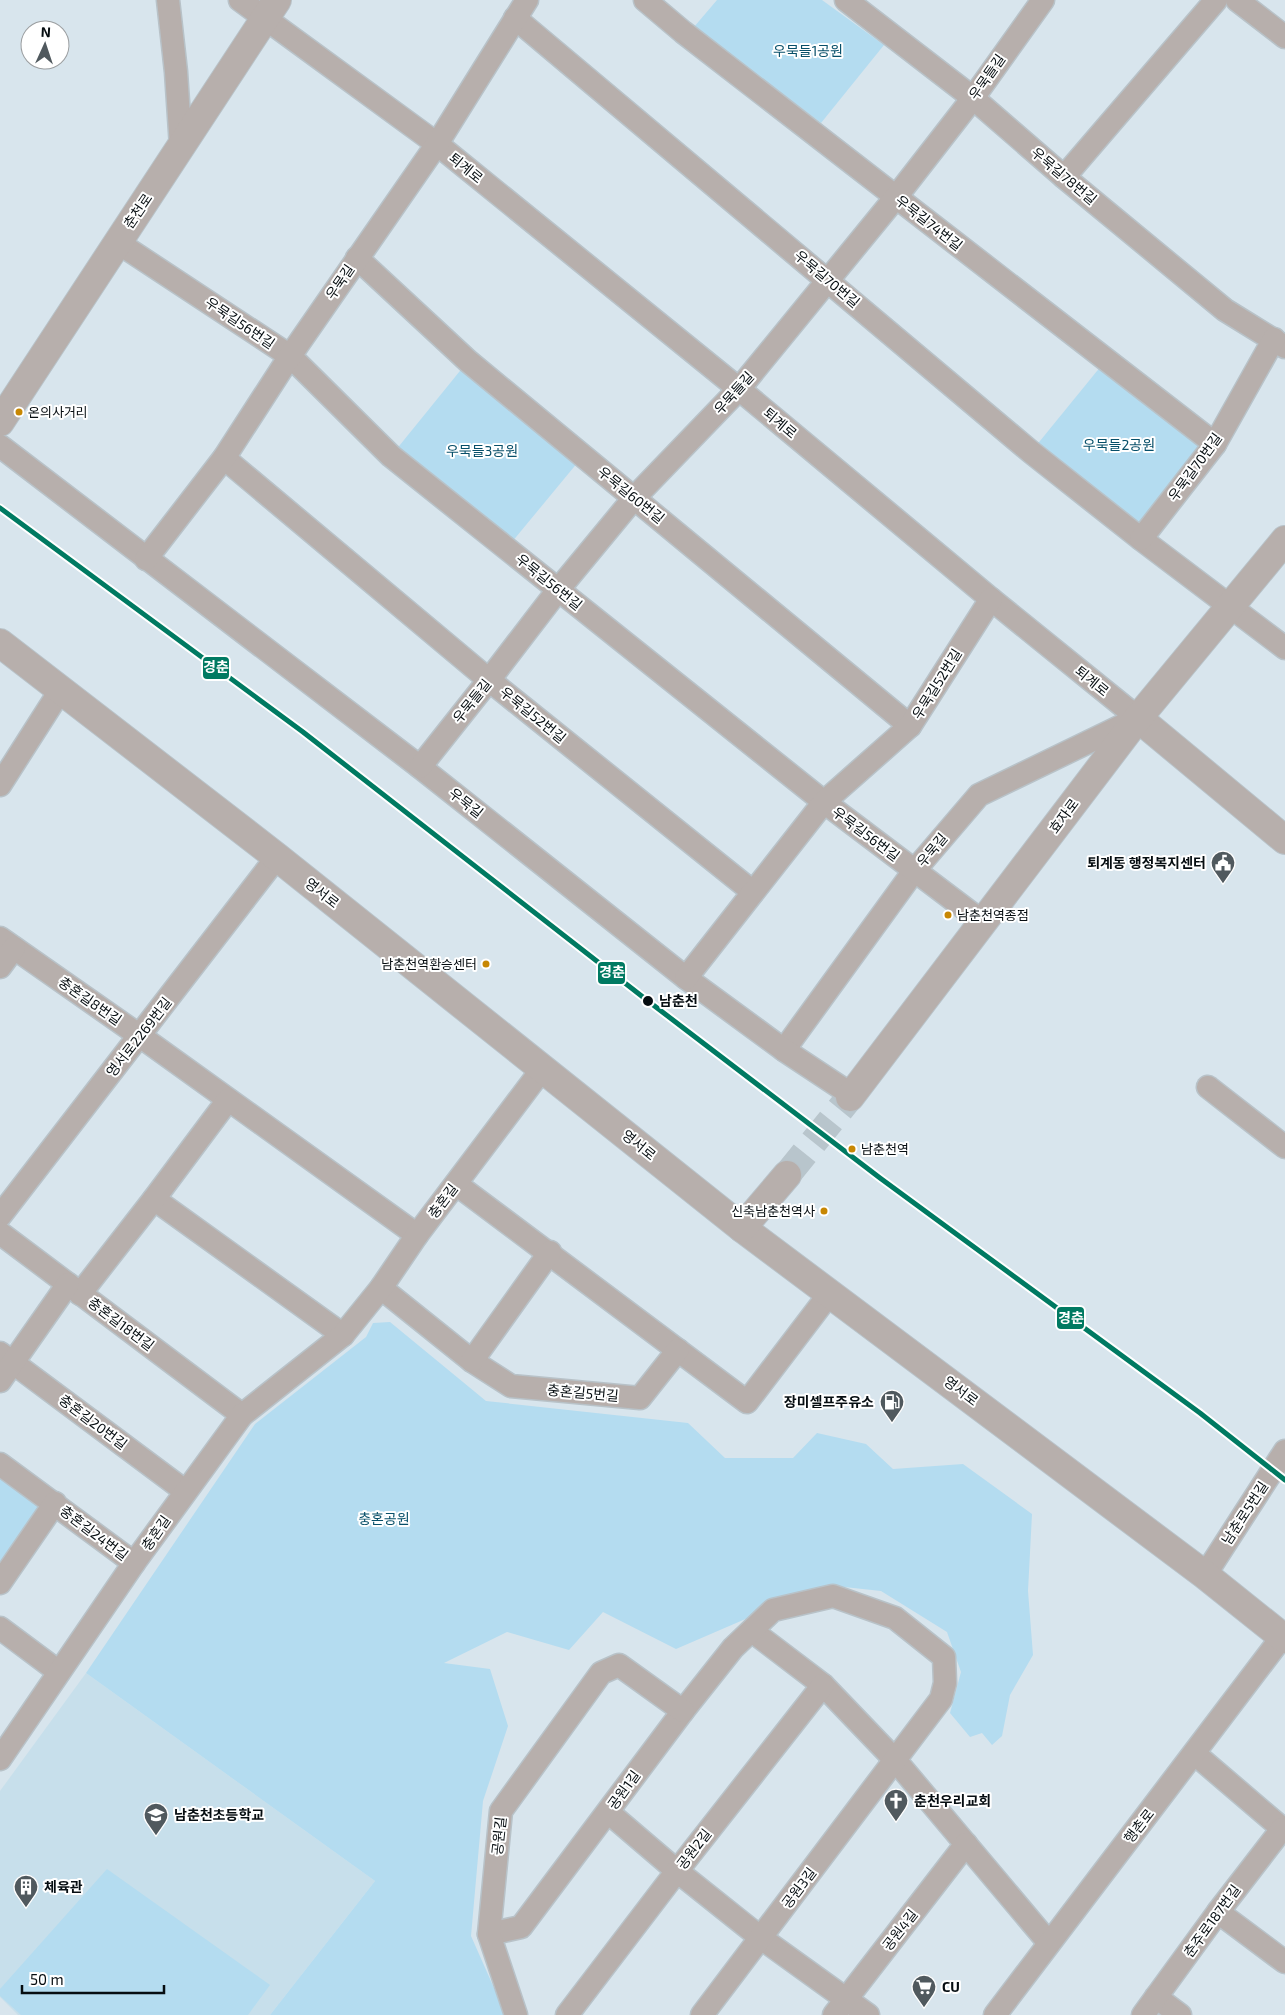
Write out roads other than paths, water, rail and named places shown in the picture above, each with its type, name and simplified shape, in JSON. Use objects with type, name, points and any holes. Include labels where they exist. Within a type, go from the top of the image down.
[{"type":"street","points":[[168,0],[176,72],[181,147]]},
{"type":"street","name":"퇴계로","points":[[240,0],[271,10],[739,389],[1285,840]]},
{"type":"street","name":"우묵길74번길","points":[[645,0],[683,32],[1215,444]]},
{"type":"street","name":"우묵길78번길","points":[[846,0],[973,98],[1064,177],[1225,310],[1279,343]]},
{"type":"street","points":[[1064,177],[1216,0]]},
{"type":"street","points":[[1237,0],[1285,37]]},
{"type":"street","name":"우묵들길","points":[[420,767],[490,680],[558,590],[634,498],[739,389],[896,197],[973,98],[1035,3]]},
{"type":"street","name":"우묵길","points":[[146,558],[224,458],[290,356],[437,144],[521,9]]},
{"type":"street","name":"우묵길70번길","points":[[521,9],[828,280],[1031,452],[1141,540],[1285,648]]},
{"type":"street","name":"춘천로","points":[[0,422],[271,10]]},
{"type":"street","name":"우묵길56번길","points":[[117,242],[290,356],[391,456],[824,802],[984,923]]},
{"type":"street","name":"우묵길60번길","points":[[357,258],[468,361],[910,726]]},
{"type":"street","name":"우묵길70번길","points":[[1141,540],[1215,444],[1279,343]]},
{"type":"street","name":"우묵길","points":[[0,446],[420,767],[686,978],[784,1050],[851,1096]]},
{"type":"street","name":"우묵길52번길","points":[[224,458],[490,680],[753,892]]},
{"type":"street","name":"효자로","points":[[851,1096],[1138,718],[1285,540]]},
{"type":"street","name":"우묵길52번길","points":[[686,978],[824,802],[910,726],[991,599]]},
{"type":"street","name":"영서로","points":[[0,644],[277,857],[742,1228],[1205,1575],[1284,1638]]},
{"type":"street","points":[[0,785],[60,691]]},
{"type":"street","name":"우묵길","points":[[784,1050],[914,871],[979,795],[1138,718]]},
{"type":"street","name":"영서로2269번길","points":[[0,1216],[277,857]]},
{"type":"street","points":[[0,967],[7,943]]},
{"type":"street","name":"충혼길8번길","points":[[7,943],[417,1235]]},
{"type":"street","name":"충혼길","points":[[0,1759],[134,1563],[242,1415],[343,1336],[381,1288],[417,1235],[543,1068]]},
{"type":"street","points":[[1208,1087],[1285,1146]]},
{"type":"street","points":[[0,1381],[6,1357],[74,1289],[154,1199],[228,1100]]},
{"type":"street","points":[[742,1228],[787,1175]]},
{"type":"street","points":[[456,1184],[550,1252],[747,1402],[830,1293]]},
{"type":"street","points":[[154,1199],[343,1336]]},
{"type":"street","name":"충혼길18번길","points":[[0,1233],[242,1415]]},
{"type":"street","points":[[472,1361],[550,1252]]},
{"type":"street","name":"충혼길5번길","points":[[381,1288],[472,1361],[511,1386],[640,1398],[678,1350]]},
{"type":"street","name":"충혼길20번길","points":[[6,1357],[186,1491]]},
{"type":"street","name":"남춘로5번길","points":[[1205,1575],[1285,1451]]},
{"type":"street","name":"충혼길24번길","points":[[0,1464],[134,1563]]},
{"type":"street","name":"충혼길24번길","points":[[0,1583],[55,1503]]},
{"type":"street","name":"공원3길","points":[[702,2015],[941,1700],[945,1683],[944,1657],[895,1618],[833,1596],[773,1610],[752,1631]]},
{"type":"street","points":[[0,1628],[60,1672]]},
{"type":"street","points":[[752,1631],[823,1685],[896,1761],[1049,1943]]},
{"type":"street","name":"공원1길","points":[[489,1934],[521,1928],[682,1711],[733,1648],[752,1631]]},
{"type":"street","name":"행촌로","points":[[995,2015],[1284,1638]]},
{"type":"street","name":"공원길","points":[[516,2015],[489,1934],[501,1811],[601,1673],[619,1666],[682,1711]]},
{"type":"street","name":"공원2길","points":[[567,2015],[823,1685]]},
{"type":"street","points":[[1195,1754],[1283,1830]]},
{"type":"street","points":[[608,1812],[677,1871],[761,1938],[840,2007],[868,2015]]},
{"type":"street","name":"춘주로187번길","points":[[1143,2015],[1218,1912],[1283,1830]]},
{"type":"street","name":"공원4길","points":[[840,2007],[966,1844]]},
{"type":"street","points":[[1218,1912],[1285,1962]]},
{"type":"street","points":[[1156,1997],[1180,2015]]},
{"type":"tunnel","points":[[787,1175],[850,1097]]},
{"type":"place","name":"온의사거리","points":[[19,412]]},
{"type":"place","name":"퇴계동 행정복지센터","points":[[1223,884]]},
{"type":"place","name":"남춘천역종점","points":[[948,915]]},
{"type":"place","name":"남춘천역환승센터","points":[[486,964]]},
{"type":"place","name":"남춘천","points":[[648,1001]]},
{"type":"place","name":"남춘천역","points":[[852,1149]]},
{"type":"place","name":"신축남춘천역사","points":[[824,1211]]},
{"type":"place","name":"장미셀프주유소","points":[[892,1423]]},
{"type":"place","name":"춘천우리교회","points":[[896,1822]]},
{"type":"place","name":"남춘천초등학교","points":[[156,1836]]},
{"type":"place","name":"체육관","points":[[26,1908]]},
{"type":"place","name":"CU","points":[[924,2008]]},
{"type":"park label","name":"우묵들1공원","points":[[808,51]]},
{"type":"park label","name":"우묵들2공원","points":[[1119,445]]},
{"type":"park label","name":"우묵들3공원","points":[[482,451]]},
{"type":"park label","name":"충혼공원","points":[[384,1519]]}]
